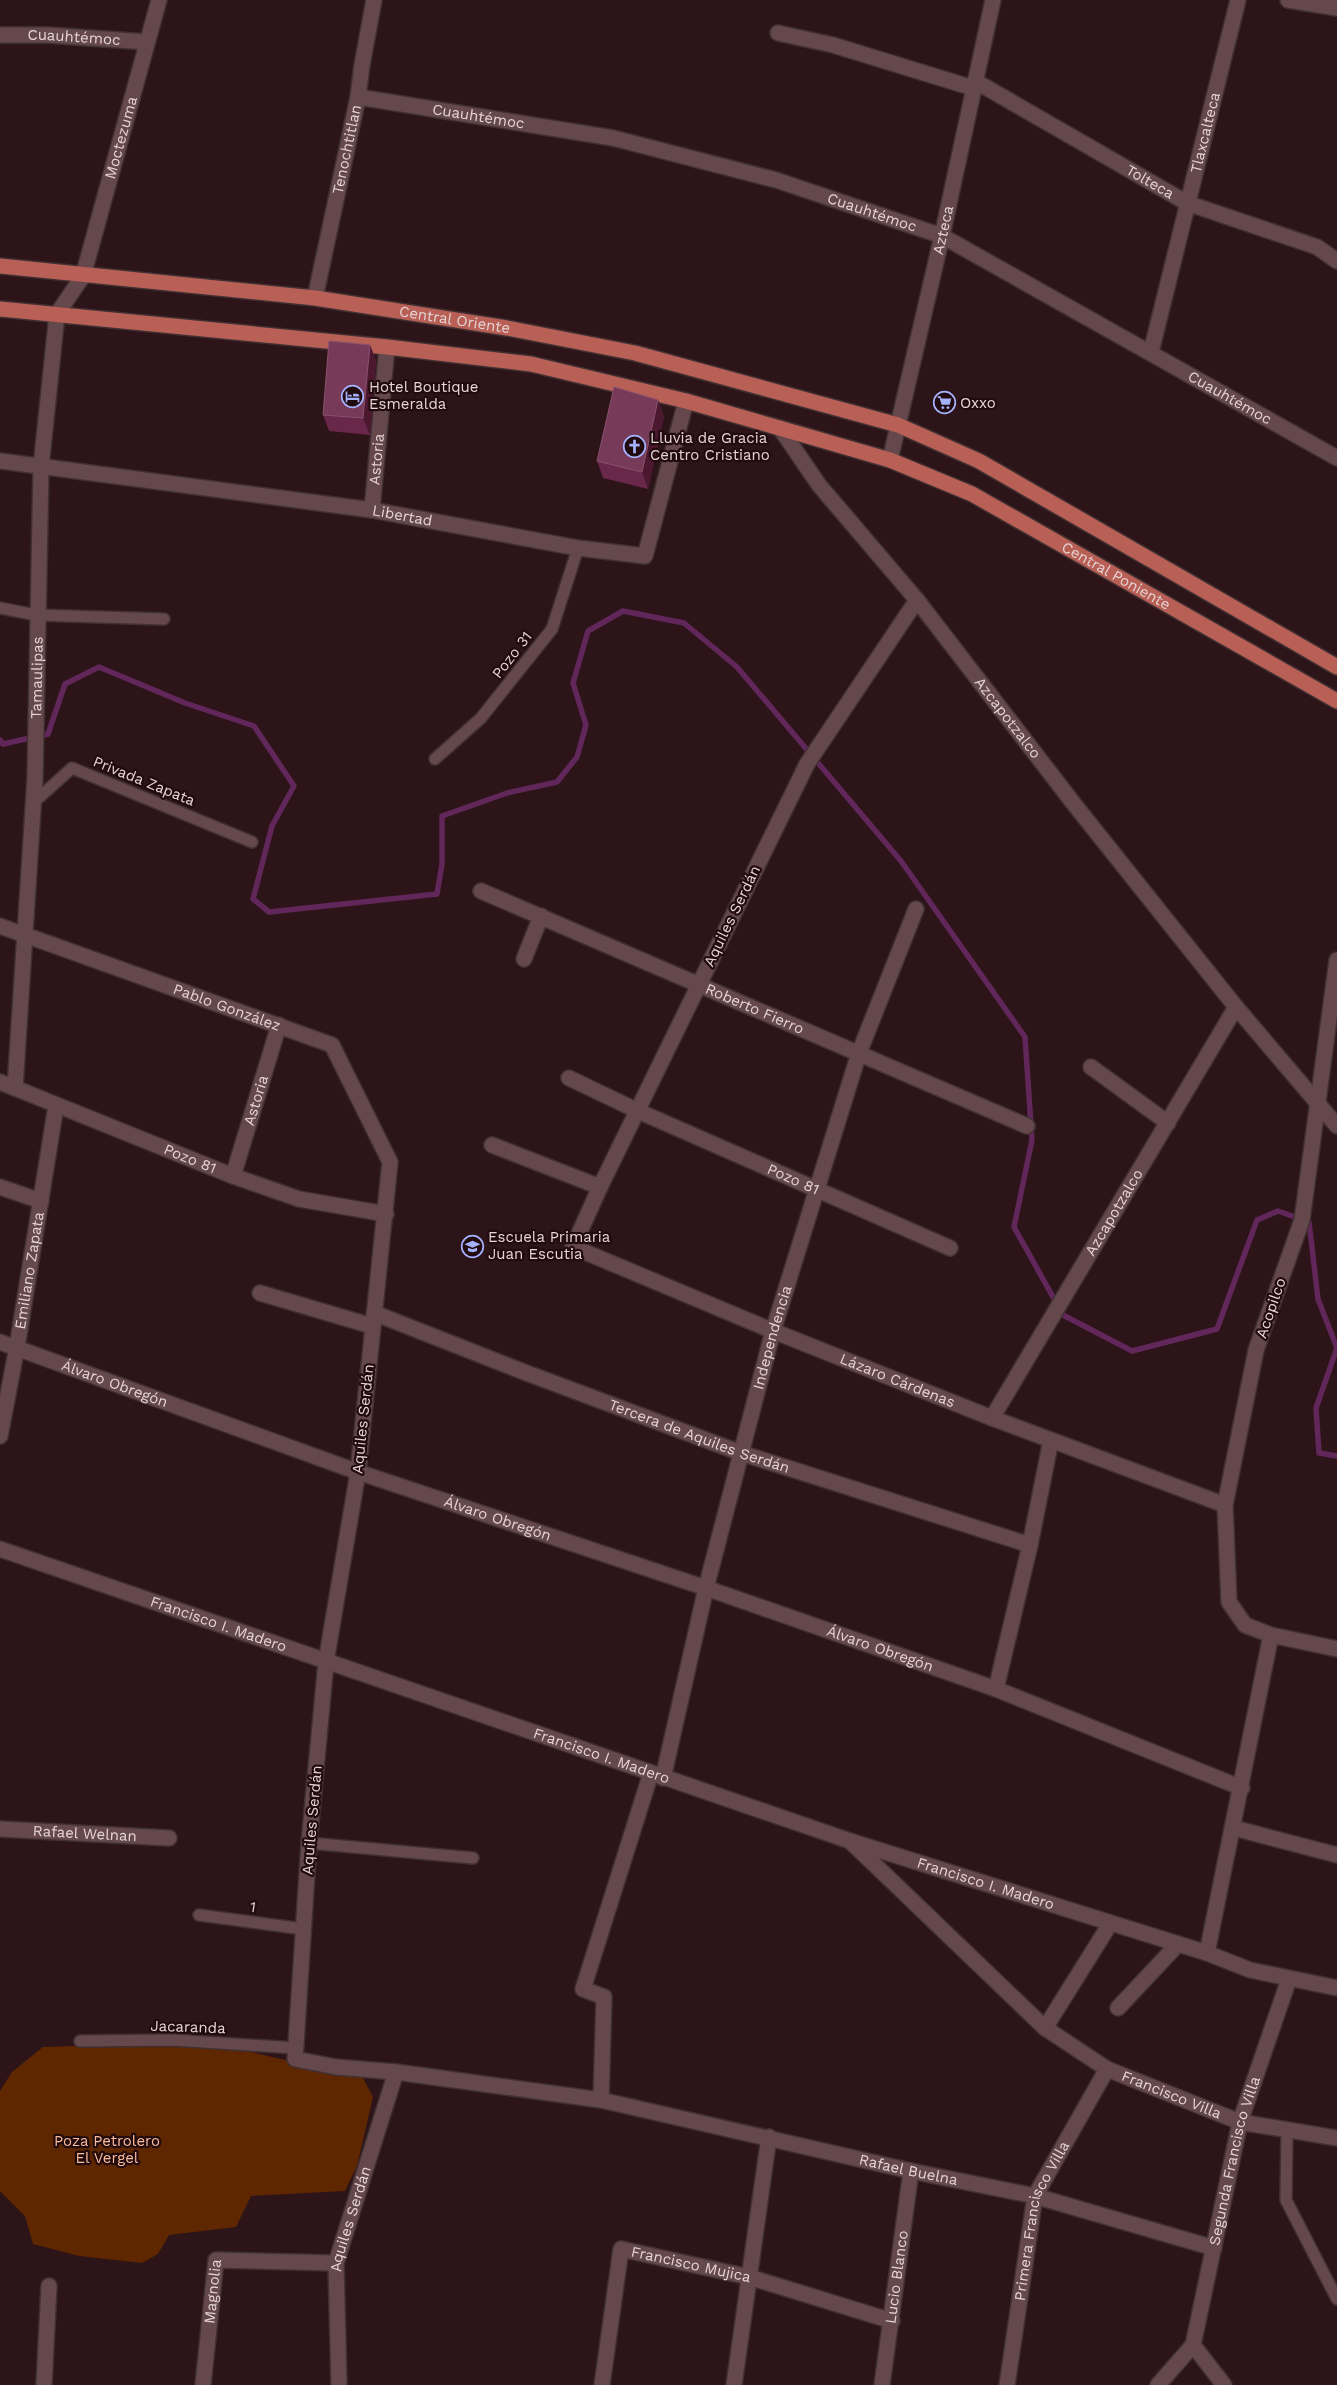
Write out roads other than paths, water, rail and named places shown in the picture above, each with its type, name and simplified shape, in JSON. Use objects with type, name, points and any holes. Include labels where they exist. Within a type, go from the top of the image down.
[{"type":"main road","name":"Central Oriente","points":[[0,266],[83,276],[315,298],[507,328],[636,353],[898,425]]},
{"type":"main road","points":[[0,309],[387,347],[531,364],[686,401],[890,460]]},
{"type":"main road","points":[[898,425],[979,460],[1337,667]]},
{"type":"main road","name":"Central Poniente","points":[[890,460],[972,494],[1337,701]]},
{"type":"street","name":"Moctezuma","points":[[83,276],[159,0]]},
{"type":"street","name":"Tenochtitlan","points":[[315,298],[358,97],[374,0]]},
{"type":"street","name":"Azteca","points":[[890,460],[942,236],[993,0]]},
{"type":"street","name":"Tlaxcalteca","points":[[1151,352],[1238,0]]},
{"type":"street","points":[[1288,0],[1337,8]]},
{"type":"street","name":"Tolteca","points":[[778,33],[834,45],[974,84],[1187,203],[1317,248],[1337,261]]},
{"type":"street","name":"Cuauhtémoc","points":[[0,35],[48,35],[147,42]]},
{"type":"street","name":"Cuauhtémoc","points":[[358,97],[613,138],[776,180],[942,236],[1337,458]]},
{"type":"street","name":"Tamaulipas","points":[[15,1088],[23,935],[35,778],[36,615],[40,467],[57,314],[83,276]]},
{"type":"street","name":"Astoria","points":[[372,510],[387,347]]},
{"type":"street","name":"Libertad","points":[[0,461],[372,510],[578,548],[645,556],[686,401]]},
{"type":"street","name":"Azcapotzalco","points":[[780,428],[820,485],[917,600],[1074,804],[1236,1007],[1318,1101],[1337,1126]]},
{"type":"street","name":"Aquiles Serdán","points":[[573,1247],[600,1187],[807,764],[917,600]]},
{"type":"street","name":"Roberto Fierro","points":[[481,892],[542,916],[1028,1126]]},
{"type":"street","name":"Independencia","points":[[601,2100],[604,1997],[583,1989],[657,1776],[773,1331],[816,1190],[859,1053],[916,909]]},
{"type":"street","points":[[524,959],[542,916]]},
{"type":"street","name":"Pablo González","points":[[0,926],[279,1025],[332,1046],[390,1162]]},
{"type":"street","name":"Acopilco","points":[[1337,960],[1302,1220],[1256,1350],[1225,1505],[1229,1602],[1245,1625],[1271,1635],[1337,1649]]},
{"type":"street","name":"Azcapotzalco","points":[[992,1418],[1044,1326],[1168,1123],[1236,1007]]},
{"type":"street","name":"Astoria","points":[[233,1176],[279,1025]]},
{"type":"street","points":[[1091,1067],[1168,1123]]},
{"type":"street","name":"Pozo 81","points":[[570,1078],[638,1111],[950,1248]]},
{"type":"street","name":"Pozo 81","points":[[0,1082],[233,1176],[299,1200],[386,1214]]},
{"type":"street","name":"Emiliano Zapata","points":[[0,1436],[42,1201],[56,1106]]},
{"type":"street","points":[[492,1145],[600,1187]]},
{"type":"street","name":"Aquiles Serdán","points":[[295,2048],[309,1843],[326,1662],[358,1472],[390,1162]]},
{"type":"street","points":[[0,1187],[42,1201]]},
{"type":"street","name":"Lázaro Cárdenas","points":[[573,1247],[773,1331],[992,1418],[1225,1505]]},
{"type":"street","name":"Tercera de Aquiles Serdán","points":[[260,1293],[373,1320],[524,1372],[741,1452],[1030,1544]]},
{"type":"street","name":"Álvaro Obregón","points":[[0,1342],[358,1472],[706,1588],[996,1690],[1242,1788]]},
{"type":"street","points":[[996,1690],[1030,1544],[1051,1440]]},
{"type":"street","name":"Francisco I. Madero","points":[[0,1549],[850,1841],[1207,1953],[1250,1970],[1337,1988]]},
{"type":"street","points":[[1207,1953],[1234,1828],[1271,1635]]},
{"type":"street","points":[[1234,1828],[1337,1855]]},
{"type":"street","name":"Rafael Welnan","points":[[0,1830],[169,1838]]},
{"type":"street","name":"Francisco Villa","points":[[850,1841],[1045,2028],[1108,2069],[1240,2122],[1337,2138]]},
{"type":"street","points":[[1045,2028],[1110,1924]]},
{"type":"street","points":[[1118,2008],[1178,1944]]},
{"type":"street","name":"Segunda Francisco Villa","points":[[1158,2385],[1193,2344],[1240,2122],[1289,1979]]},
{"type":"street","points":[[295,2048],[295,2060],[396,2072]]},
{"type":"street","name":"Primera Francisco Villa","points":[[1007,2385],[1035,2196],[1108,2069]]},
{"type":"street","name":"Aquiles Serdán","points":[[339,2385],[336,2263],[396,2072]]},
{"type":"street","name":"Rafael Buelna","points":[[396,2072],[601,2100],[1035,2196],[1214,2248]]},
{"type":"street","points":[[734,2385],[769,2137]]},
{"type":"street","name":"Lucio Blanco","points":[[882,2385],[911,2170]]},
{"type":"street","name":"Francisco Mujica","points":[[602,2385],[621,2249],[749,2277],[892,2321]]},
{"type":"street","name":"Magnolia","points":[[203,2385],[216,2260],[336,2263]]},
{"type":"street","points":[[44,2385],[49,2286]]},
{"type":"street","points":[[1193,2344],[1224,2385]]},
{"type":"lane","name":"Pozo 31","points":[[435,759],[481,718],[552,629],[578,548]]},
{"type":"lane","points":[[0,608],[36,615],[164,619]]},
{"type":"lane","name":"Privada Zapata","points":[[34,802],[72,768],[252,842]]},
{"type":"lane","points":[[309,1843],[473,1858]]},
{"type":"lane","name":"1","points":[[199,1915],[303,1929]]},
{"type":"lane","name":"Jacaranda","points":[[80,2041],[173,2040],[295,2048]]},
{"type":"lane","points":[[1287,2131],[1286,2200],[1337,2299]]},
{"type":"waterway","points":[[0,740],[3,744],[48,734],[65,684],[99,667],[185,703],[254,726],[294,786],[272,826],[253,899],[269,912],[437,894],[442,864],[442,816],[507,793],[557,782],[577,757],[586,725],[573,683],[588,631],[623,611],[684,623],[737,667],[901,861],[1025,1037],[1032,1140],[1014,1227],[1063,1315],[1132,1351],[1217,1329],[1257,1220],[1278,1211],[1309,1222],[1318,1299],[1337,1348],[1316,1408],[1319,1453],[1337,1456]]},
{"type":"place","name":"Hotel Boutique Esmeralda","points":[[353,396]]},
{"type":"place","name":"Oxxo","points":[[944,403]]},
{"type":"place","name":"Lluvia de Gracia Centro Cristiano","points":[[634,447]]},
{"type":"place","name":"Escuela Primaria Juan Escutia","points":[[472,1246]]},
{"type":"park label","name":"Poza Petrolero El Vergel","points":[[107,2150]]}]
